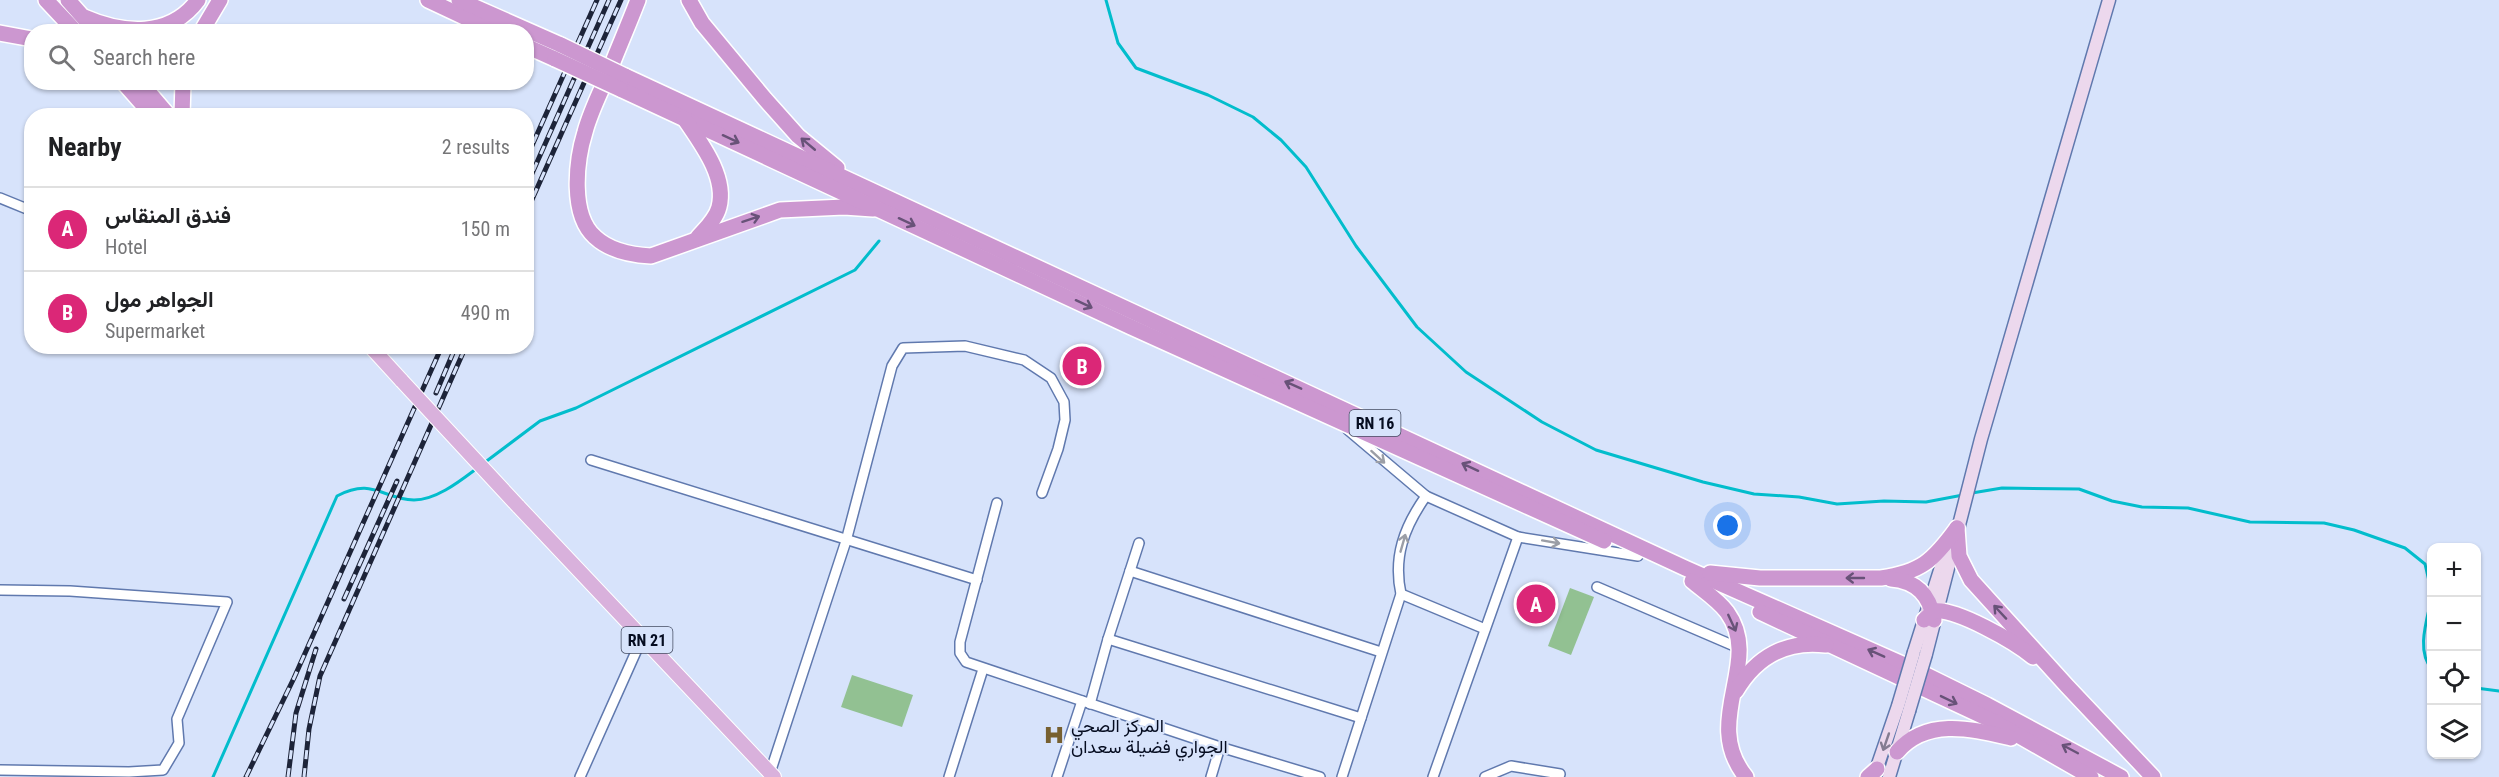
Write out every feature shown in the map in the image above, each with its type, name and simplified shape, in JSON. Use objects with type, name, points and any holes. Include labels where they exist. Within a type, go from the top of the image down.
[{"type":"highway","points":[[46,0],[68,24]]},
{"type":"highway","points":[[68,0],[90,24]]},
{"type":"highway","points":[[165,24],[178,20],[198,0]]},
{"type":"highway","points":[[206,24],[220,0]]},
{"type":"highway","points":[[428,0],[479,24]]},
{"type":"highway","name":"RN 16","points":[[459,0],[505,24]]},
{"type":"highway","points":[[638,0],[584,133],[577,176],[577,193],[582,217],[594,237],[616,250],[633,255],[651,256],[746,220],[780,210],[844,207],[881,210]]},
{"type":"highway","points":[[689,0],[702,23],[779,114],[798,135],[853,182]]},
{"type":"highway","points":[[84,17],[103,24]]},
{"type":"highway","points":[[0,33],[24,38]]},
{"type":"highway","name":"RN 16","points":[[534,39],[622,82],[853,182],[1688,574],[1995,722],[2091,777]]},
{"type":"highway","name":"RN 16","points":[[534,48],[558,52]]},
{"type":"highway","name":"RN 16","points":[[622,82],[684,118],[1131,327],[1638,556],[1688,574],[1916,670],[2121,777]]},
{"type":"highway","points":[[130,90],[146,108]]},
{"type":"highway","points":[[147,90],[162,108]]},
{"type":"highway","points":[[182,108],[183,90]]},
{"type":"highway","points":[[684,118],[716,172],[720,190],[720,206],[713,220],[696,240]]},
{"type":"highway","points":[[1688,574],[1744,577],[1881,578],[1899,576],[1924,565],[1937,554],[1958,525]]},
{"type":"highway","points":[[1958,525],[1959,556],[1971,580],[2067,687],[2153,777]]},
{"type":"highway","points":[[1688,574],[1727,612],[1734,626],[1738,648],[1727,720],[1729,742],[1736,763],[1746,777]]},
{"type":"highway","points":[[1881,578],[1909,583],[1924,593],[1932,613],[1964,618],[2014,643],[2067,687]]},
{"type":"highway","points":[[1732,699],[1744,677],[1755,664],[1769,656],[1792,646],[1812,644],[1834,646]]},
{"type":"highway","points":[[1897,752],[1920,734],[1941,728],[1985,731],[2032,743]]},
{"type":"main road","points":[[1877,775],[1904,708],[1932,613],[1946,552],[1958,525],[2109,0]]},
{"type":"main road","name":"RN 21","points":[[377,354],[772,775]]},
{"type":"main road","points":[[1877,775],[1897,752],[1904,708]]},
{"type":"street","points":[[0,198],[24,208]]},
{"type":"street","points":[[772,775],[846,541],[892,366],[903,348],[965,346],[1024,360],[1051,378],[1064,402],[1065,420],[1058,449],[1042,493]]},
{"type":"street","points":[[1335,418],[1384,463],[1426,496],[1518,537],[1638,556]]},
{"type":"street","points":[[591,460],[977,580]]},
{"type":"street","points":[[1342,777],[1401,594],[1398,577],[1401,542],[1426,496]]},
{"type":"street","points":[[997,503],[959,647],[966,662],[1220,747],[1320,777]]},
{"type":"street","points":[[1433,777],[1518,537]]},
{"type":"street","points":[[1057,777],[1086,702],[1139,543]]},
{"type":"street","points":[[1130,571],[1382,652]]},
{"type":"street","points":[[1597,587],[1738,648]]},
{"type":"street","points":[[0,590],[70,591],[227,602],[177,718],[179,743],[163,770],[117,775],[0,770]]},
{"type":"street","points":[[1401,594],[1485,629]]},
{"type":"street","points":[[580,777],[643,636]]},
{"type":"street","points":[[1108,639],[1361,718]]},
{"type":"street","points":[[949,777],[983,669]]},
{"type":"street","points":[[1211,777],[1220,747]]},
{"type":"street","points":[[1485,777],[1511,766],[1560,774],[1559,777]]},
{"type":"green space","points":[[1570,588],[1594,597],[1571,655],[1548,646]]},
{"type":"green space","points":[[852,675],[913,695],[902,727],[841,707]]},
{"type":"waterway","points":[[1106,0],[1118,43],[1136,68],[1208,95],[1253,117],[1281,140],[1306,167],[1356,246],[1417,327],[1466,372],[1542,422],[1596,450],[1703,482],[1754,494],[1799,497],[1837,504],[1884,501],[1926,502],[1963,495]]},
{"type":"waterway","points":[[484,463],[540,421],[576,408],[855,270],[879,241]]},
{"type":"waterway","points":[[213,777],[337,496],[360,488],[403,499],[422,499],[447,489],[476,469]]},
{"type":"waterway","points":[[1972,493],[2002,488],[2079,489],[2112,501],[2142,507],[2188,508],[2250,522],[2324,523],[2354,530],[2405,548],[2425,564],[2427,573]]},
{"type":"waterway","points":[[2427,662],[2423,644],[2432,597]]},
{"type":"waterway","points":[[2481,689],[2499,691]]},
{"type":"railway","points":[[534,141],[597,0]]},
{"type":"railway","points":[[534,169],[609,0]]},
{"type":"railway","points":[[534,195],[621,0]]},
{"type":"railway","points":[[246,777],[294,678],[438,354]]},
{"type":"railway","points":[[436,393],[453,354]]},
{"type":"railway","points":[[304,777],[309,729],[320,676],[462,354]]},
{"type":"railway","points":[[344,599],[397,481]]},
{"type":"railway","points":[[288,777],[296,713],[316,649]]},
{"type":"place","name":"الجواهر مول","points":[[1082,366]]},
{"type":"place","name":"فندق المنقاس","points":[[1536,604]]},
{"type":"place","name":"المركز الصحي الجواري فضيلة سعدان","points":[[1054,735]]}]
